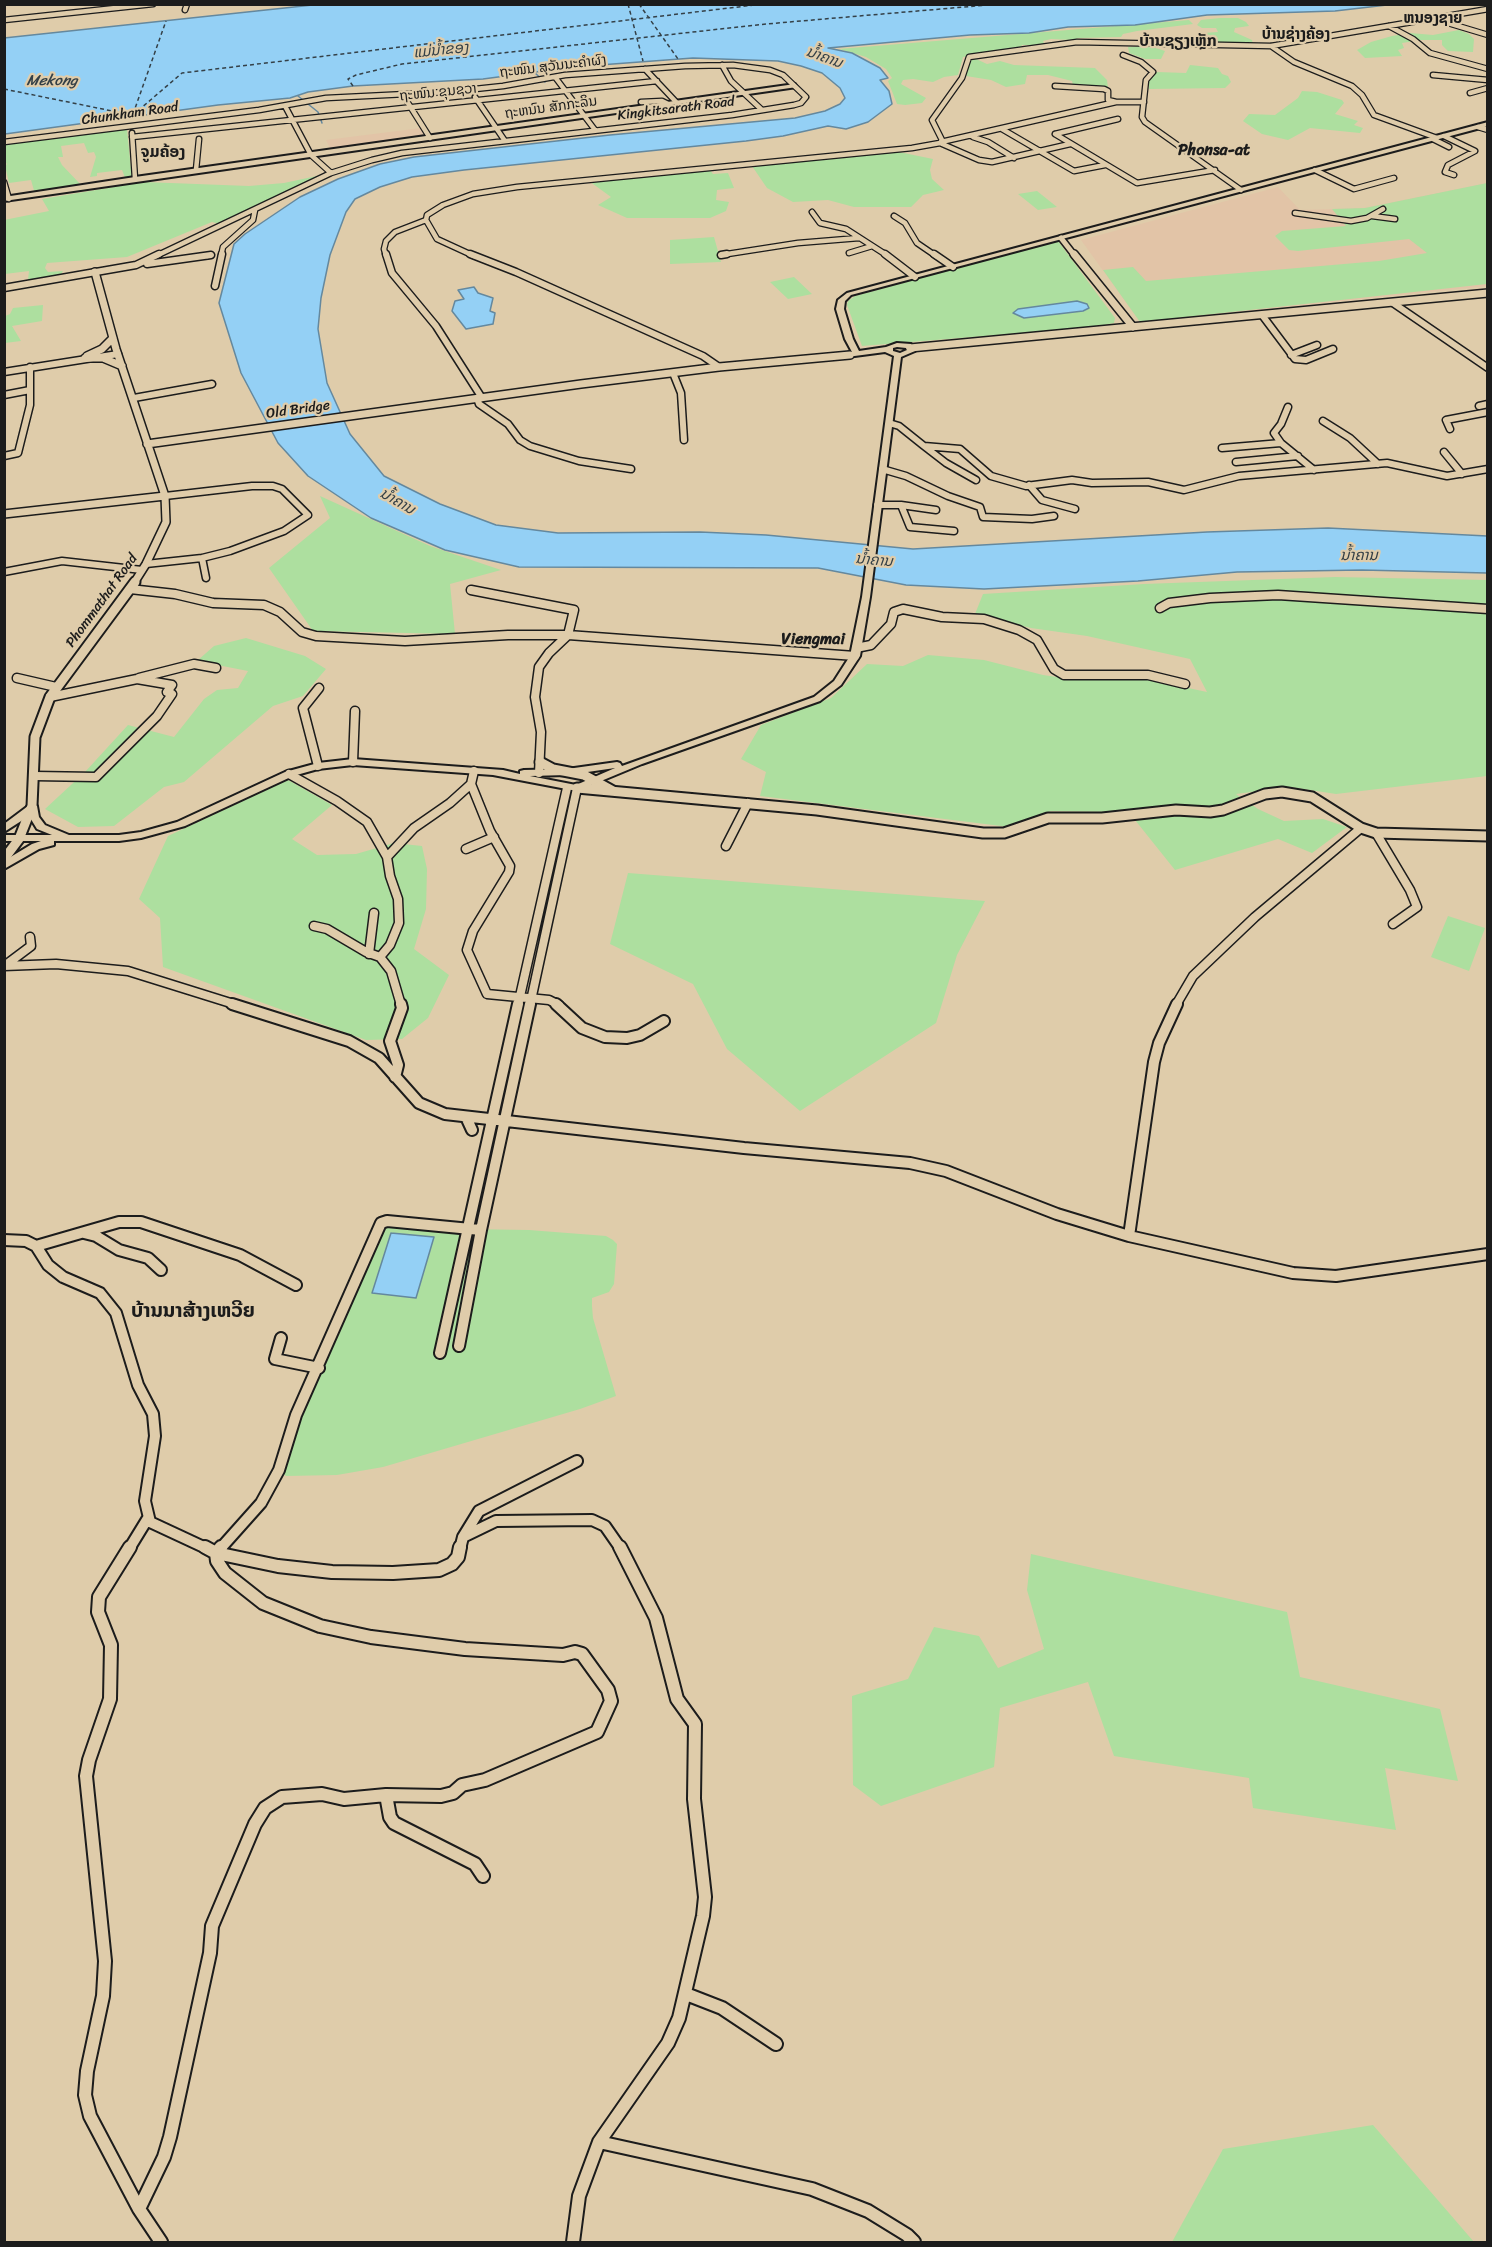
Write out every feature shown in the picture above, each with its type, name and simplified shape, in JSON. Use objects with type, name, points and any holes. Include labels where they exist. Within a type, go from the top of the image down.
[{"type":"main road","name":"ຖະຫນົນ ສັກກະລິນ","points":[[7,199],[196,170],[795,86]]},
{"type":"main road","points":[[910,348],[909,353],[854,355],[840,309],[844,297],[1488,124]]},
{"type":"main road","points":[[496,773],[568,788],[817,699],[838,683],[856,652],[866,597],[889,423],[893,353]]},
{"type":"main road","points":[[4,838],[119,838],[181,824],[289,774],[318,765],[353,762],[496,773],[539,773],[567,772],[639,762]]},
{"type":"main road","points":[[32,806],[34,818],[41,827],[78,838]]},
{"type":"main road","points":[[4,829],[21,818],[32,806]]},
{"type":"main road","points":[[4,866],[36,846],[78,838]]},
{"type":"street","points":[[4,20],[153,4]]},
{"type":"street","points":[[186,10],[187,4]]},
{"type":"street","points":[[1070,144],[1014,158],[986,161],[940,143],[932,120],[962,78],[969,57],[1077,42],[1270,46],[1488,9]]},
{"type":"street","points":[[1436,19],[1488,35]]},
{"type":"street","points":[[1389,26],[1413,39],[1430,53],[1488,69]]},
{"type":"street","points":[[1270,46],[1294,62],[1352,86],[1362,95],[1374,115],[1475,151],[1448,165],[1445,172],[1454,175]]},
{"type":"street","points":[[1124,55],[1153,72],[1146,80],[1142,117],[1145,122],[1241,190]]},
{"type":"street","points":[[722,65],[731,81],[762,110]]},
{"type":"street","name":"ຖະໜົນ ສຸວັນນະຄໍາຜົງ","points":[[285,106],[348,96],[404,95],[471,89],[555,77],[722,65],[770,70],[783,75],[795,86]]},
{"type":"street","points":[[645,69],[677,103]]},
{"type":"street","points":[[1433,75],[1488,80]]},
{"type":"street","points":[[555,77],[595,130]]},
{"type":"street","name":"ຖະໜົນ ຂຸນຊວາ","points":[[132,137],[657,81]]},
{"type":"street","name":"Kingkitsarath Road","points":[[136,265],[352,165],[402,153],[794,105],[804,100],[804,94],[795,86]]},
{"type":"street","points":[[1055,86],[1104,89],[1108,91],[1108,100],[1116,102]]},
{"type":"street","points":[[1470,93],[1488,88]]},
{"type":"street","points":[[471,89],[505,141]]},
{"type":"street","points":[[404,95],[430,138]]},
{"type":"street","points":[[641,102],[662,101],[668,104]]},
{"type":"street","points":[[719,367],[703,356],[527,277],[444,244],[437,239],[426,220],[427,215],[443,205],[484,191],[912,148],[1116,102],[1144,102]]},
{"type":"street","points":[[285,106],[311,155],[331,173]]},
{"type":"street","name":"Chunkham Road","points":[[4,142],[285,106]]},
{"type":"street","points":[[1118,119],[1054,134],[1140,183],[1215,170]]},
{"type":"street","points":[[1478,126],[1488,130]]},
{"type":"street","points":[[131,127],[135,179]]},
{"type":"street","points":[[1002,129],[1076,171],[1105,165]]},
{"type":"street","points":[[972,136],[988,142],[1014,158]]},
{"type":"street","points":[[1438,138],[1449,147]]},
{"type":"street","points":[[196,170],[200,139]]},
{"type":"street","points":[[1315,170],[1354,189],[1394,178]]},
{"type":"street","points":[[4,182],[7,199]]},
{"type":"street","points":[[1295,213],[1351,221],[1372,216],[1383,209]]},
{"type":"street","points":[[215,286],[223,247],[253,220],[255,210]]},
{"type":"street","points":[[812,212],[820,223],[846,229],[893,259],[915,277]]},
{"type":"street","points":[[894,216],[905,223],[917,243],[953,267]]},
{"type":"street","points":[[1372,216],[1395,219]]},
{"type":"street","points":[[426,220],[395,232],[386,241],[384,249],[392,273],[436,326],[480,398],[479,404],[508,424],[520,440],[530,446],[579,461],[631,469]]},
{"type":"street","points":[[721,255],[798,243],[859,238]]},
{"type":"street","points":[[1061,238],[1133,327]]},
{"type":"street","points":[[849,253],[872,246]]},
{"type":"street","points":[[4,288],[136,265],[211,255]]},
{"type":"street","name":"Phommathat Road","points":[[4,859],[19,839],[32,806],[35,737],[50,698],[130,589],[144,567],[166,522],[165,496],[117,351],[95,272]]},
{"type":"street","points":[[910,348],[1488,293]]},
{"type":"street","points":[[1393,303],[1488,369]]},
{"type":"street","points":[[1262,315],[1291,355],[1303,361],[1333,349]]},
{"type":"street","points":[[83,358],[102,349],[113,338]]},
{"type":"street","points":[[1291,355],[1317,345]]},
{"type":"street","points":[[4,372],[117,351]]},
{"type":"street","name":"Old Bridge","points":[[147,444],[719,367],[854,355]]},
{"type":"street","points":[[83,358],[103,358],[122,366]]},
{"type":"street","points":[[4,456],[18,453],[30,405],[30,367]]},
{"type":"street","points":[[673,373],[681,393],[684,440]]},
{"type":"street","points":[[134,398],[212,384]]},
{"type":"street","points":[[4,394],[30,390]]},
{"type":"street","points":[[1479,406],[1488,404]]},
{"type":"street","points":[[1288,407],[1281,424],[1274,433],[1281,442],[1314,470]]},
{"type":"street","points":[[1450,429],[1446,420],[1488,412]]},
{"type":"street","points":[[1323,421],[1350,438],[1378,464]]},
{"type":"street","points":[[889,423],[898,426],[946,463],[976,480]]},
{"type":"street","points":[[1249,475],[1222,448],[1281,442]]},
{"type":"street","points":[[924,446],[960,449],[991,476],[1008,482],[1029,485],[1072,480],[1092,483],[1148,482],[1184,490],[1209,482],[1249,475],[1378,464],[1447,476],[1488,469]]},
{"type":"street","points":[[1444,452],[1462,474]]},
{"type":"street","points":[[1236,462],[1298,456]]},
{"type":"street","points":[[882,469],[906,476],[948,496],[980,507],[983,517],[1032,519],[1054,516]]},
{"type":"street","points":[[1029,485],[1042,500],[1075,509]]},
{"type":"street","points":[[4,514],[252,486],[273,486],[282,489],[308,513],[300,523],[284,531],[230,551],[202,558],[144,567],[62,561],[4,572]]},
{"type":"street","points":[[877,505],[901,505],[936,510]]},
{"type":"street","points":[[901,505],[910,527],[954,531]]},
{"type":"street","points":[[202,558],[206,578]]},
{"type":"street","points":[[130,589],[175,594],[213,603],[264,605],[280,612],[302,632],[316,636],[405,641],[508,635],[568,635],[856,652],[871,645],[891,624],[894,612],[903,609],[942,617],[984,619],[1019,630],[1037,640],[1054,669],[1064,675],[1148,675],[1185,684]]},
{"type":"street","points":[[471,590],[574,610],[568,635],[549,653],[539,667],[535,698],[541,732],[539,773],[548,781],[568,788],[748,803],[983,833],[1005,833],[1048,818],[1102,818],[1176,810],[1210,812],[1223,810],[1265,794],[1282,792],[1312,797],[1361,828],[1376,833],[1488,836]]},
{"type":"street","points":[[1160,608],[1169,603],[1200,599],[1278,595],[1488,609]]},
{"type":"street","points":[[50,698],[194,664],[216,668]]},
{"type":"street","points":[[17,678],[56,687]]},
{"type":"street","points":[[35,776],[90,778],[101,774],[157,716],[172,694],[167,692],[172,685],[137,679]]},
{"type":"street","points":[[318,765],[303,708],[319,688]]},
{"type":"street","points":[[353,762],[355,711]]},
{"type":"street","points":[[540,762],[547,767],[584,775],[616,793]]},
{"type":"street","points":[[387,857],[414,828],[450,803],[471,784],[474,771]]},
{"type":"street","points":[[289,774],[337,801],[367,822],[387,857],[390,876],[398,899],[399,923],[390,945],[380,957]]},
{"type":"street","points":[[471,784],[494,837],[510,866],[473,931],[468,950],[487,994],[549,1000],[560,1006],[582,1028],[605,1037],[627,1038],[640,1035],[664,1021]]},
{"type":"street","points":[[440,1353],[466,1229],[568,788]]},
{"type":"street","points":[[459,1346],[481,1230],[547,933],[568,788]]},
{"type":"street","points":[[726,846],[748,803]]},
{"type":"street","points":[[1129,1236],[1154,1062],[1159,1043],[1178,1001],[1193,976],[1255,917],[1361,828]]},
{"type":"street","points":[[1376,833],[1410,890],[1417,907],[1392,924]]},
{"type":"street","points":[[466,849],[494,837]]},
{"type":"street","points":[[369,954],[374,913]]},
{"type":"street","points":[[314,926],[327,929],[369,954],[380,957],[391,971],[402,1008],[390,1041],[398,1065],[395,1077]]},
{"type":"street","points":[[534,932],[547,933]]},
{"type":"street","points":[[5,966],[31,946],[30,937]]},
{"type":"street","points":[[5,966],[56,964],[128,971],[349,1041],[379,1058],[419,1103],[445,1114],[744,1148],[910,1163],[946,1171],[1057,1214],[1129,1236],[1293,1273],[1336,1276],[1488,1254]]},
{"type":"street","points":[[466,1117],[472,1130]]},
{"type":"street","points":[[36,1246],[128,1221],[158,1226],[240,1255],[296,1286]]},
{"type":"street","points":[[139,2209],[164,2157],[170,2137],[210,1953],[212,1926],[255,1824],[265,1808],[282,1797],[322,1794],[344,1799],[410,1794],[441,1796],[453,1793],[462,1785],[485,1780],[597,1732],[609,1708],[611,1701],[608,1690],[582,1654],[575,1652],[563,1655],[465,1649],[371,1637],[320,1626],[263,1603],[225,1573],[216,1561],[216,1553],[261,1503],[279,1470],[296,1415],[319,1368],[381,1223],[387,1221],[481,1230]]},
{"type":"street","points":[[82,1232],[96,1236],[119,1250],[148,1258],[161,1270]]},
{"type":"street","points":[[4,1240],[26,1241],[36,1246],[48,1265],[63,1277],[100,1293],[116,1313],[138,1385],[153,1414],[154,1436],[145,1501],[148,1518],[153,1525],[186,1537],[216,1553],[278,1566],[321,1571],[393,1574],[439,1570],[452,1564],[458,1557],[463,1537],[480,1512],[577,1461]]},
{"type":"street","points":[[281,1338],[275,1359],[319,1368]]},
{"type":"street","points":[[148,1518],[99,1597],[98,1612],[111,1645],[110,1700],[89,1760],[86,1776],[105,1961],[103,1996],[87,2071],[85,2095],[90,2116],[139,2209],[161,2242]]},
{"type":"street","points":[[463,1537],[496,1521],[592,1520],[605,1526],[617,1541],[656,1618],[677,1699],[695,1724],[694,1799],[705,1897],[686,1994],[680,2018],[668,2043],[599,2142],[579,2196],[573,2242]]},
{"type":"street","points":[[386,1796],[390,1817],[394,1823],[475,1864],[483,1876]]},
{"type":"street","points":[[686,1994],[722,2008],[776,2044]]},
{"type":"street","points":[[599,2142],[812,2189],[868,2211],[907,2235],[914,2242]]},
{"type":"shaded area","points":[[421,128],[426,137],[331,150],[326,140]]},
{"type":"shaded area","points":[[1487,183],[1487,286],[1140,322],[1081,240],[1278,187],[1300,210],[1364,208]]},
{"type":"green space","points":[[1238,18],[1246,22],[1249,26],[1235,28],[1234,32],[1252,40],[1253,45],[1217,43],[1203,33],[1218,32],[1216,28],[1202,28],[1197,25],[1201,20]]},
{"type":"green space","points":[[1189,20],[1193,24],[1137,31],[1123,34],[1121,37],[1051,39],[1043,41],[1045,45],[1022,45],[1020,48],[963,57],[958,75],[944,77],[933,82],[903,80],[901,84],[926,98],[922,103],[905,105],[897,104],[888,81],[892,78],[886,69],[866,57],[839,49]]},
{"type":"green space","points":[[1459,30],[1474,39],[1473,52],[1448,51],[1442,45],[1442,40],[1402,43],[1404,48],[1398,50],[1402,56],[1365,58],[1357,50],[1371,42],[1392,36],[1410,33],[1433,35]]},
{"type":"green space","points":[[1150,46],[1165,51],[1161,59],[1145,59],[1129,53],[1128,47]]},
{"type":"green space","points":[[974,58],[987,64],[1000,61],[1014,65],[1095,68],[1107,80],[1108,88],[1073,85],[1072,81],[1048,75],[1027,75],[1025,84],[1006,87],[991,80],[966,76],[970,59]]},
{"type":"green space","points":[[1190,65],[1218,68],[1222,74],[1228,76],[1231,82],[1225,88],[1149,89],[1149,81],[1157,72],[1186,73]]},
{"type":"green space","points":[[1302,91],[1317,92],[1342,100],[1344,103],[1335,114],[1358,121],[1354,125],[1363,128],[1360,133],[1310,128],[1288,140],[1262,134],[1243,121],[1249,114],[1275,115],[1298,98]]},
{"type":"green space","points":[[127,129],[132,179],[126,180],[122,170],[97,173],[97,176],[90,177],[96,157],[94,152],[88,153],[84,143],[61,146],[63,157],[58,157],[62,165],[82,186],[35,194],[31,180],[9,183],[5,166],[7,164],[4,144]]},
{"type":"green space","points":[[899,152],[933,159],[930,170],[932,179],[944,190],[923,195],[911,207],[854,207],[828,200],[793,202],[767,188],[752,166]]},
{"type":"green space","points":[[709,169],[713,174],[728,173],[734,188],[717,190],[716,200],[729,202],[726,211],[710,218],[627,218],[598,205],[611,197],[589,181]]},
{"type":"green space","points":[[326,174],[220,224],[212,222],[127,257],[47,263],[45,268],[48,272],[63,271],[60,276],[28,280],[29,271],[5,274],[4,220],[49,211],[42,199],[144,182],[249,186],[284,183]]},
{"type":"green space","points":[[1487,183],[1487,284],[1140,322],[1103,270],[1133,267],[1146,281],[1379,261],[1427,253],[1409,239],[1298,251],[1289,250],[1275,236],[1282,231],[1346,226],[1332,209],[1365,208]]},
{"type":"green space","points":[[1037,191],[1057,207],[1038,210],[1018,194]]},
{"type":"green space","points":[[714,237],[721,262],[670,264],[670,240]]},
{"type":"green space","points":[[1058,241],[1115,318],[1114,323],[1095,327],[862,346],[847,305],[848,301],[855,296]]},
{"type":"green space","points":[[794,277],[812,294],[788,299],[770,282]]},
{"type":"green space","points":[[43,305],[42,321],[12,326],[21,341],[5,343],[5,316],[10,314],[13,308]]},
{"type":"green space","points":[[320,496],[430,546],[501,570],[450,584],[455,634],[313,631],[269,568],[330,518]]},
{"type":"green space","points":[[1335,577],[1487,580],[1487,776],[1336,794],[1290,787],[1236,794],[1258,809],[1284,821],[1323,819],[1347,827],[1312,853],[1278,839],[1175,870],[1135,820],[1116,812],[1051,811],[1009,827],[760,796],[766,772],[741,759],[761,725],[831,698],[867,664],[903,666],[928,655],[984,660],[1043,675],[1071,679],[1146,679],[1207,692],[1190,659],[1087,636],[1031,628],[975,614],[983,594],[1144,584]]},
{"type":"green space","points":[[246,638],[305,656],[326,669],[303,696],[273,706],[184,782],[164,787],[114,826],[78,827],[45,809],[85,772],[128,725],[174,737],[204,699],[217,690],[238,688],[248,671],[197,661],[214,646]]},
{"type":"green space","points":[[288,780],[332,805],[292,839],[317,855],[356,854],[394,843],[422,846],[427,869],[426,909],[414,949],[449,975],[428,1018],[402,1039],[366,1040],[163,967],[160,918],[139,899],[168,836]]},
{"type":"green space","points":[[628,873],[985,901],[957,955],[936,1023],[800,1111],[727,1049],[693,984],[610,944]]},
{"type":"green space","points":[[1448,916],[1485,928],[1469,971],[1431,957]]},
{"type":"green space","points":[[381,1223],[466,1229],[529,1230],[606,1236],[613,1240],[617,1244],[614,1284],[609,1292],[592,1298],[592,1306],[593,1318],[616,1396],[580,1409],[383,1467],[337,1475],[286,1476],[279,1470],[296,1415]]},
{"type":"green space","points":[[1031,1554],[1287,1612],[1300,1677],[1440,1709],[1458,1781],[1385,1768],[1396,1830],[1253,1808],[1249,1778],[1114,1756],[1088,1682],[1000,1708],[994,1767],[881,1806],[853,1785],[852,1696],[908,1679],[934,1627],[979,1636],[998,1668],[1044,1649],[1027,1590]]},
{"type":"green space","points":[[1373,2125],[1474,2242],[1172,2242],[1223,2149]]},
{"type":"water","points":[[322,4],[1387,5],[1335,11],[1207,15],[1135,25],[1068,27],[1029,33],[970,35],[828,48],[852,53],[880,68],[888,78],[880,80],[889,91],[892,104],[868,122],[846,129],[828,126],[746,141],[464,170],[412,177],[380,187],[355,199],[346,212],[330,255],[321,298],[318,329],[327,383],[350,434],[384,476],[440,504],[496,525],[558,533],[700,532],[766,535],[913,549],[1207,532],[1328,528],[1487,536],[1487,573],[1362,570],[1237,572],[1138,581],[984,589],[906,585],[818,568],[519,567],[445,550],[371,518],[308,476],[278,443],[241,373],[219,303],[234,244],[245,234],[300,197],[338,179],[380,164],[414,157],[610,135],[795,118],[825,111],[840,104],[845,98],[840,88],[822,73],[801,66],[778,61],[693,58],[573,67],[483,79],[353,86],[308,92],[290,98],[218,105],[5,134],[4,38]]},
{"type":"water","points":[[474,287],[478,293],[493,298],[490,311],[495,313],[493,324],[466,329],[452,311],[455,301],[464,299],[458,290]]},
{"type":"water","points":[[1077,301],[1087,304],[1089,308],[1083,311],[1024,318],[1013,313],[1018,309]]},
{"type":"water","points":[[391,1233],[434,1237],[416,1298],[372,1293]]},
{"type":"waterway","points":[[535,73],[545,82]]},
{"type":"waterway","points":[[298,96],[318,112],[322,123]]},
{"type":"ferry route","points":[[628,4],[632,20]]},
{"type":"ferry route","points":[[639,4],[649,18]]},
{"type":"ferry route","points":[[649,18],[763,4]]},
{"type":"ferry route","points":[[661,36],[999,4]]},
{"type":"ferry route","points":[[632,20],[649,18]]},
{"type":"ferry route","points":[[649,18],[661,36]]},
{"type":"ferry route","points":[[133,115],[182,73],[632,20]]},
{"type":"ferry route","points":[[632,20],[637,38]]},
{"type":"ferry route","points":[[133,114],[166,21]]},
{"type":"ferry route","points":[[637,38],[661,36]]},
{"type":"ferry route","points":[[661,36],[678,59]]},
{"type":"ferry route","points":[[353,86],[348,79],[356,75],[402,64],[637,38]]},
{"type":"ferry route","points":[[637,38],[643,61]]},
{"type":"ferry route","points":[[4,89],[132,115]]},
{"type":"district","name":"ຫນອງຊາຍ","points":[[1433,19]]},
{"type":"district","name":"ບ້ານຊ່າງຄ້ອງ","points":[[1296,35]]},
{"type":"district","name":"ບ້ານຊຽງເຫຼັກ","points":[[1178,42]]},
{"type":"district","name":"Phonsa-at","points":[[1214,151]]},
{"type":"district","name":"ຈູມຄ້ອງ","points":[[163,153]]},
{"type":"district","name":"Viengmai","points":[[813,640]]},
{"type":"district","name":"ບ້ານນາສ້າງເຫວີຍ","points":[[193,1312]]},
{"type":"water label","name":"ແມ່ນ້ຳຂອງ","points":[[441,51]]},
{"type":"water label","name":"ນ້ຳຄານ","points":[[824,58]]},
{"type":"water label","name":"Mekong","points":[[52,81]]},
{"type":"water label","name":"ນ້ຳຄານ","points":[[397,502]]},
{"type":"water label","name":"ນ້ຳຄານ","points":[[1359,556]]},
{"type":"water label","name":"ນ້ຳຄານ","points":[[874,561]]}]
